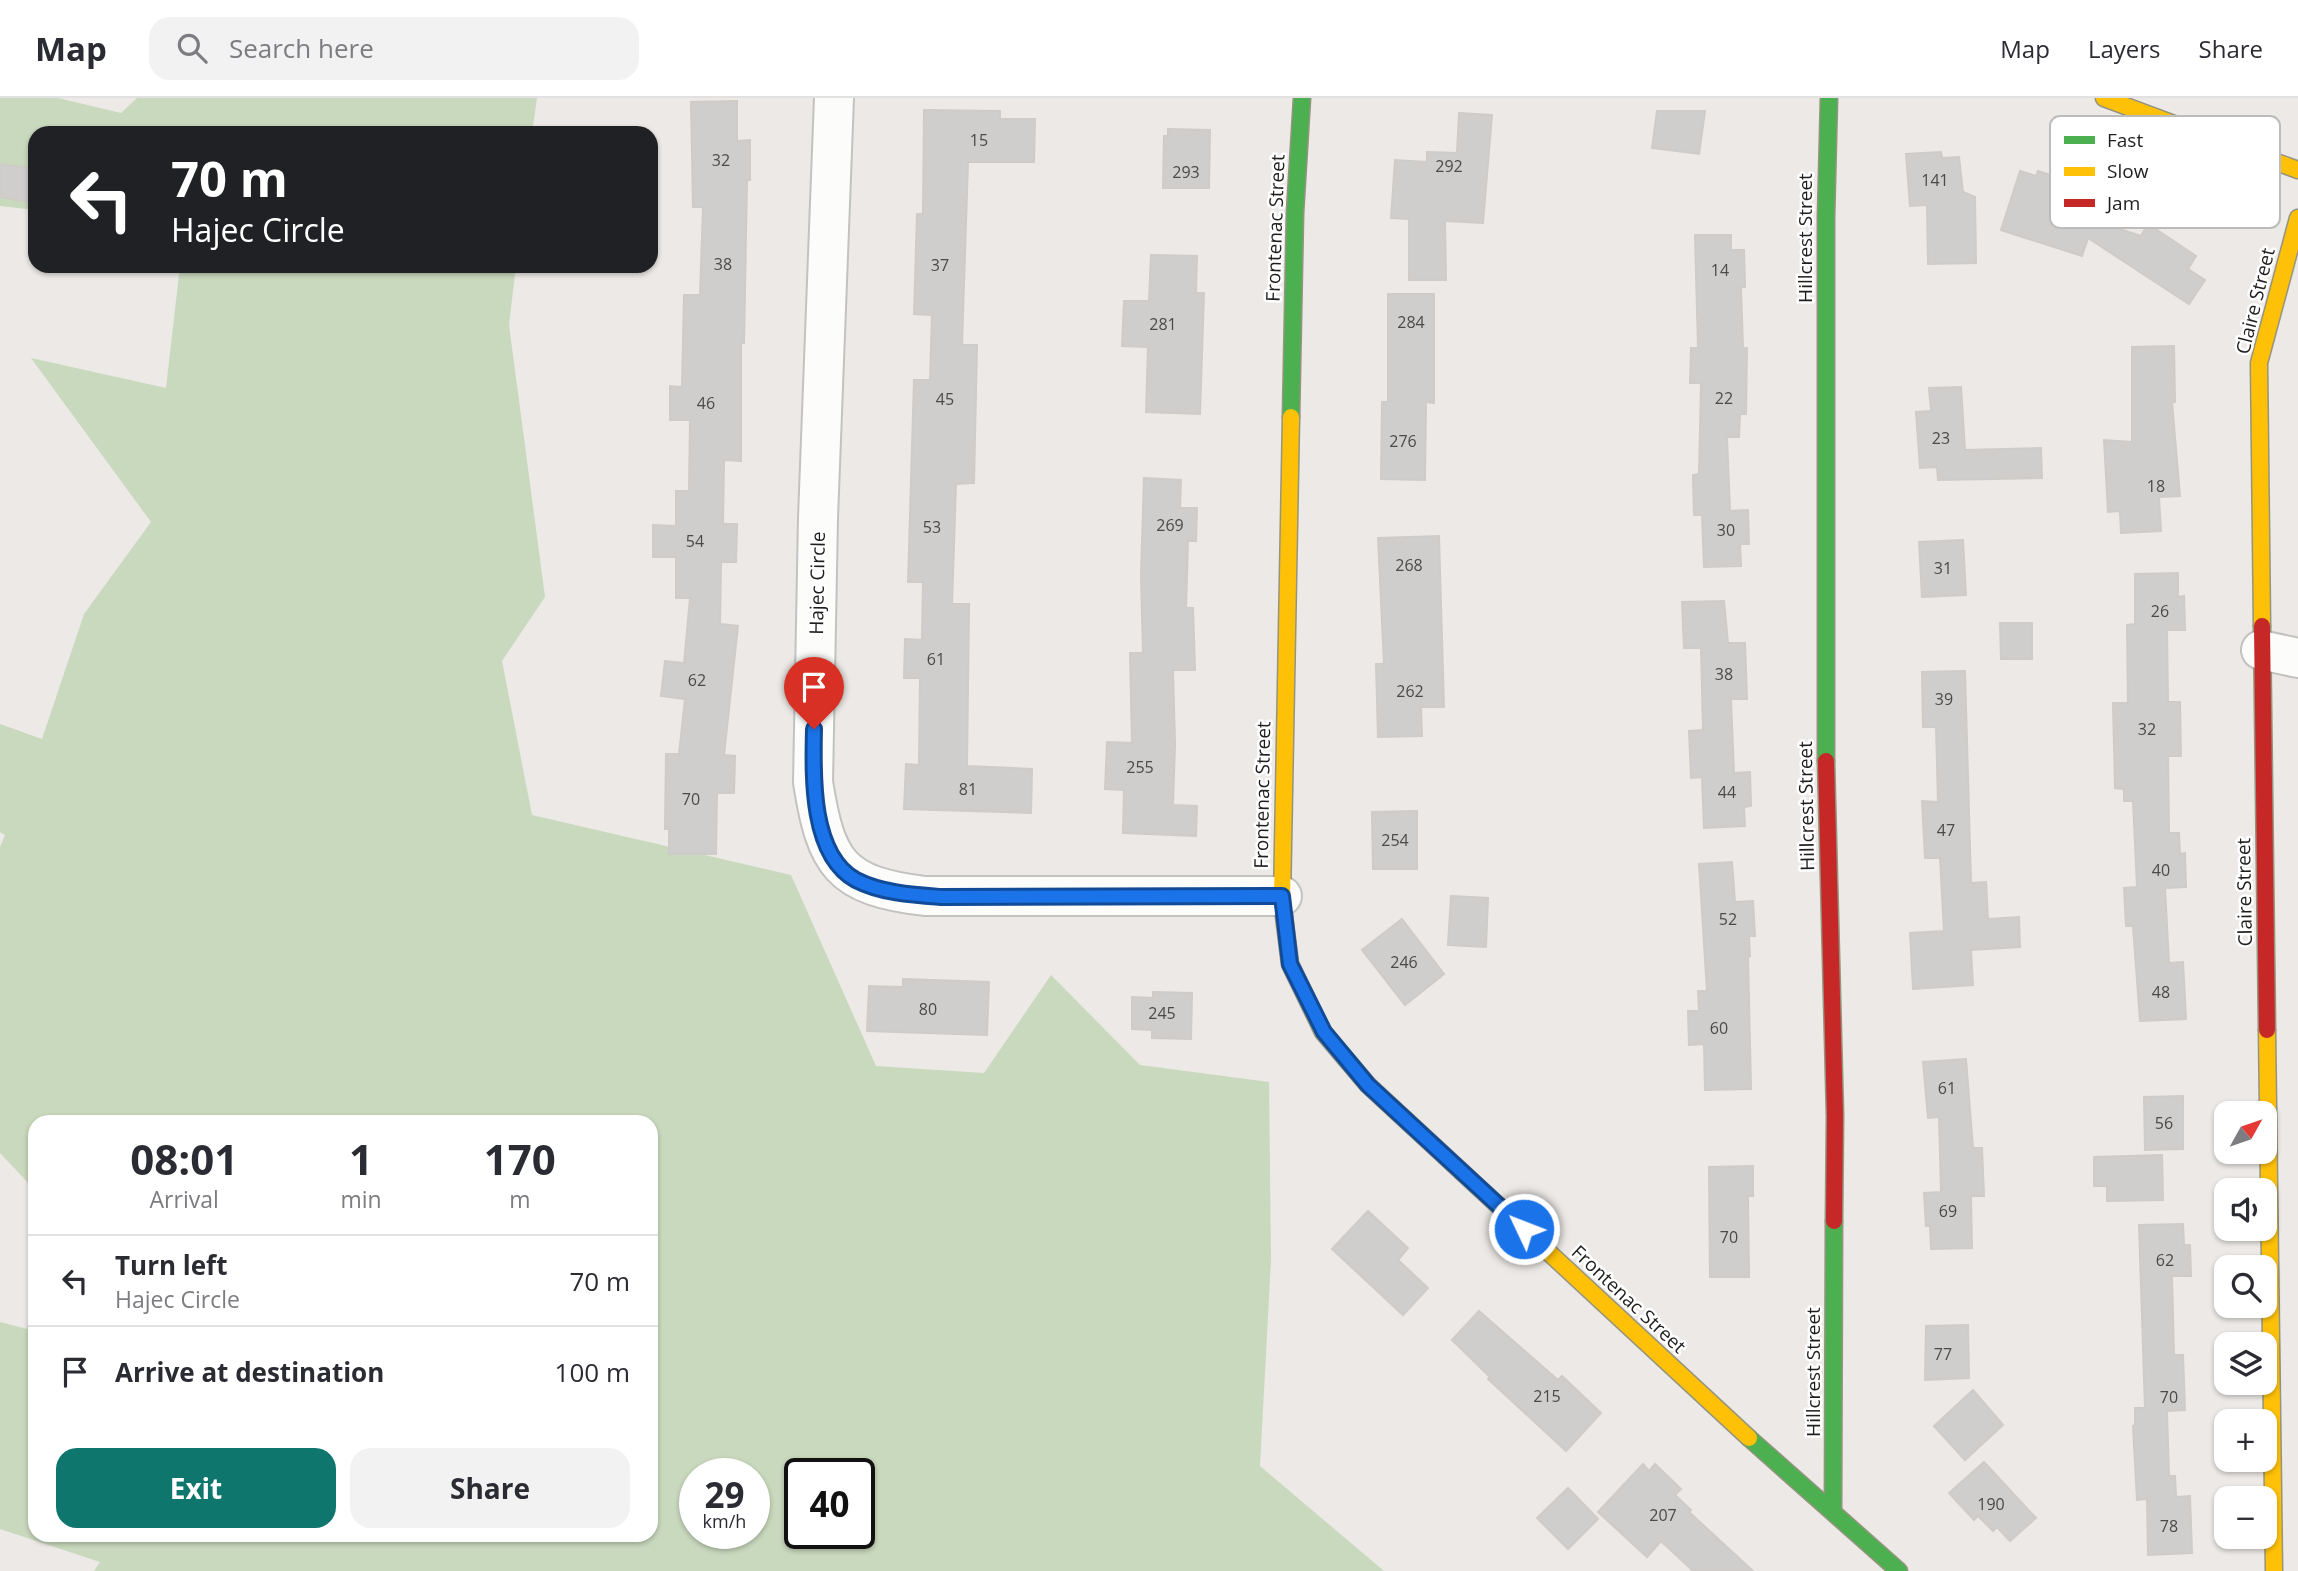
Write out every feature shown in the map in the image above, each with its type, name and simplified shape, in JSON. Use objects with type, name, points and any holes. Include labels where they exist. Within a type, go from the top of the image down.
[{"type":"street","name":"Hajec Circle","points":[[834,98],[818,504],[813,782],[818,816],[834,858],[841,869],[856,880],[894,891],[941,897],[1282,896]]},
{"type":"street","name":"Frontenac Street","points":[[1302,98],[1295,213],[1284,656],[1282,896],[1290,964],[1324,1032],[1368,1085],[1899,1571]]},
{"type":"street","name":"Hillcrest Street","points":[[1829,98],[1826,217],[1825,714],[1835,1116],[1833,1512]]},
{"type":"street","points":[[2104,98],[2152,116]]},
{"type":"street","points":[[2280,163],[2298,170]]},
{"type":"street","name":"Claire Street","points":[[2274,1571],[2259,363],[2298,218]]},
{"type":"street","points":[[2261,650],[2298,658]]},
{"type":"green space","points":[[0,98],[58,98],[121,113],[137,98],[537,98],[533,126],[28,126],[28,209],[0,206]]},
{"type":"green space","points":[[179,273],[515,273],[509,325],[545,597],[502,661],[532,815],[791,875],[876,1066],[984,1073],[1051,975],[1140,1065],[1269,1082],[1271,1260],[1260,1466],[1384,1571],[94,1571],[100,1562],[39,1542],[658,1542],[658,1115],[28,1115],[28,1183],[0,1153],[0,847],[5,835],[0,832],[0,724],[42,739],[84,614],[151,522],[31,358],[166,388]]},
{"type":"green space","points":[[0,1322],[27,1329],[28,1325],[28,1538],[0,1529]]},
{"type":"building","points":[[737,101],[737,141],[750,140],[744,343],[741,343],[741,461],[724,460],[723,524],[737,524],[736,562],[721,562],[720,624],[738,626],[724,755],[735,756],[734,793],[717,793],[716,854],[669,854],[669,829],[665,829],[666,754],[679,754],[685,699],[661,696],[665,661],[684,663],[690,598],[676,598],[676,557],[653,557],[653,525],[676,526],[676,491],[689,491],[690,420],[670,420],[670,386],[682,387],[684,295],[700,295],[703,207],[693,207],[691,102]]},
{"type":"building","points":[[924,110],[1000,111],[1000,119],[1035,119],[1034,162],[968,162],[962,345],[977,345],[974,483],[956,484],[952,604],[969,604],[967,766],[1032,769],[1031,813],[904,809],[906,764],[919,765],[920,678],[904,678],[905,639],[922,640],[923,582],[908,582],[914,380],[930,380],[932,315],[914,314],[917,214],[923,214]]},
{"type":"building","points":[[1657,111],[1705,111],[1699,154],[1652,148]]},
{"type":"building","points":[[1459,113],[1492,115],[1483,223],[1445,221],[1446,280],[1409,280],[1409,219],[1391,218],[1395,160],[1427,162],[1427,152],[1457,153]]},
{"type":"building","points":[[1168,129],[1210,130],[1209,188],[1163,188],[1164,136],[1168,136]]},
{"type":"building","points":[[1941,152],[1942,158],[1959,157],[1963,192],[1975,197],[1976,263],[1928,264],[1927,205],[1910,206],[1906,154]]},
{"type":"building","points":[[0,164],[28,168],[28,202],[0,197]]},
{"type":"building","points":[[2020,171],[2036,176],[2038,171],[2050,175],[2050,228],[2117,228],[2141,236],[2146,228],[2154,228],[2196,256],[2188,269],[2205,280],[2189,304],[2088,238],[2082,256],[2001,230]]},
{"type":"building","points":[[1695,235],[1731,235],[1731,250],[1744,250],[1745,287],[1741,287],[1743,348],[1747,348],[1746,414],[1740,414],[1739,437],[1727,437],[1730,511],[1748,510],[1749,544],[1740,544],[1741,566],[1704,567],[1702,515],[1694,515],[1693,475],[1699,474],[1701,383],[1690,383],[1691,348],[1698,348]]},
{"type":"building","points":[[1151,255],[1197,256],[1196,293],[1204,293],[1200,414],[1146,412],[1148,347],[1122,346],[1124,301],[1149,301]]},
{"type":"building","points":[[1388,294],[1434,294],[1434,403],[1426,402],[1425,480],[1381,479],[1382,402],[1388,402]]},
{"type":"building","points":[[2174,346],[2175,402],[2172,402],[2180,496],[2159,497],[2161,531],[2121,533],[2120,511],[2108,512],[2104,440],[2132,442],[2132,347]]},
{"type":"building","points":[[1961,387],[1965,450],[2041,448],[2042,478],[1938,480],[1937,467],[1920,468],[1916,412],[1931,411],[1929,388]]},
{"type":"building","points":[[1144,478],[1181,480],[1180,508],[1197,508],[1196,541],[1188,541],[1186,608],[1193,608],[1195,670],[1173,670],[1173,805],[1197,806],[1196,836],[1123,833],[1124,790],[1105,789],[1107,742],[1132,743],[1130,653],[1143,653],[1141,575]]},
{"type":"building","points":[[1439,536],[1444,707],[1421,707],[1422,736],[1378,737],[1376,664],[1384,664],[1378,538]]},
{"type":"building","points":[[1963,540],[1966,595],[1922,597],[1919,542]]},
{"type":"building","points":[[2178,573],[2178,597],[2184,596],[2185,630],[2167,630],[2168,702],[2180,702],[2181,756],[2168,756],[2169,833],[2179,833],[2180,854],[2185,853],[2186,887],[2165,888],[2169,963],[2183,962],[2186,1019],[2140,1021],[2133,926],[2126,926],[2124,888],[2137,887],[2133,801],[2124,801],[2124,789],[2115,788],[2113,703],[2128,703],[2127,625],[2135,624],[2135,574]]},
{"type":"building","points":[[1724,601],[1728,643],[1745,643],[1747,699],[1731,699],[1734,773],[1750,772],[1751,806],[1744,807],[1745,826],[1704,828],[1702,777],[1691,778],[1689,731],[1703,730],[1701,648],[1684,648],[1682,602]]},
{"type":"building","points":[[2000,623],[2032,623],[2032,659],[2001,659]]},
{"type":"building","points":[[1965,671],[1971,883],[1986,882],[1988,919],[2019,917],[2020,947],[1971,950],[1973,985],[1913,989],[1910,933],[1944,931],[1940,858],[1925,858],[1922,801],[1938,802],[1936,727],[1923,727],[1922,672]]},
{"type":"building","points":[[1417,811],[1417,869],[1373,869],[1372,812]]},
{"type":"building","points":[[1732,862],[1735,902],[1753,901],[1755,936],[1749,936],[1748,957],[1751,1089],[1705,1090],[1704,1044],[1689,1045],[1688,1011],[1699,1011],[1698,991],[1707,991],[1699,864]]},
{"type":"building","points":[[1451,896],[1488,898],[1486,947],[1448,945]]},
{"type":"building","points":[[1402,919],[1444,974],[1405,1005],[1362,950]]},
{"type":"building","points":[[903,979],[989,982],[987,1035],[867,1031],[869,986],[903,987]]},
{"type":"building","points":[[1153,992],[1192,993],[1191,1039],[1152,1038],[1152,1030],[1132,1029],[1132,997],[1153,998]]},
{"type":"building","points":[[1966,1059],[1973,1148],[1982,1148],[1984,1196],[1971,1196],[1972,1248],[1931,1249],[1930,1226],[1926,1226],[1924,1193],[1941,1192],[1939,1117],[1928,1118],[1923,1062]]},
{"type":"building","points":[[2183,1096],[2183,1149],[2145,1150],[2144,1097]]},
{"type":"building","points":[[2162,1155],[2163,1200],[2107,1201],[2107,1186],[2094,1186],[2094,1157]]},
{"type":"building","points":[[1753,1166],[1753,1196],[1748,1196],[1749,1277],[1710,1277],[1709,1167]]},
{"type":"building","points":[[1368,1211],[1408,1248],[1398,1260],[1428,1288],[1403,1315],[1332,1249]]},
{"type":"building","points":[[2183,1224],[2184,1245],[2190,1245],[2191,1276],[2172,1276],[2174,1355],[2183,1355],[2185,1410],[2167,1411],[2169,1476],[2175,1476],[2176,1497],[2190,1496],[2192,1553],[2148,1555],[2147,1499],[2137,1500],[2133,1426],[2135,1408],[2145,1408],[2139,1225]]},
{"type":"building","points":[[1479,1311],[1558,1380],[1562,1376],[1601,1413],[1566,1451],[1488,1379],[1490,1377],[1452,1340]]},
{"type":"building","points":[[1968,1325],[1969,1378],[1925,1380],[1926,1326]]},
{"type":"building","points":[[1973,1390],[2003,1425],[1965,1460],[1934,1426]]},
{"type":"building","points":[[1984,1462],[2036,1518],[2010,1541],[1997,1527],[1993,1531],[1978,1516],[1974,1520],[1949,1493]]},
{"type":"building","points":[[1643,1464],[1649,1471],[1655,1464],[1681,1489],[1675,1495],[1691,1510],[1689,1512],[1753,1571],[1693,1571],[1661,1541],[1647,1557],[1598,1512]]},
{"type":"building","points":[[1568,1488],[1598,1519],[1568,1549],[1537,1518]]},
{"type":"traffic: fast","points":[[1291,417],[1295,213],[1302,98]]},
{"type":"traffic: fast","points":[[1826,761],[1826,217],[1829,98]]},
{"type":"traffic: fast","points":[[1282,900],[1290,964],[1323,1032],[1368,1085],[1462,1172]]},
{"type":"traffic: fast","points":[[1833,1512],[1834,1221]]},
{"type":"traffic: fast","points":[[1749,1438],[1899,1571]]},
{"type":"traffic: slow","points":[[2104,98],[2152,116]]},
{"type":"traffic: slow","points":[[2280,163],[2298,170]]},
{"type":"traffic: slow","points":[[2262,626],[2259,363],[2298,218]]},
{"type":"traffic: slow","points":[[1282,900],[1291,417]]},
{"type":"traffic: slow","points":[[2267,1030],[2274,1571]]},
{"type":"traffic: slow","points":[[1462,1172],[1749,1438]]},
{"type":"traffic: jam","points":[[2262,626],[2267,1030]]},
{"type":"traffic: jam","points":[[1826,761],[1835,1116],[1834,1221]]},
{"type":"route","points":[[814,729],[813,782],[818,816],[834,858],[841,869],[856,880],[894,891],[941,897],[1282,896],[1290,964],[1324,1032],[1368,1085],[1524,1229]]}]
